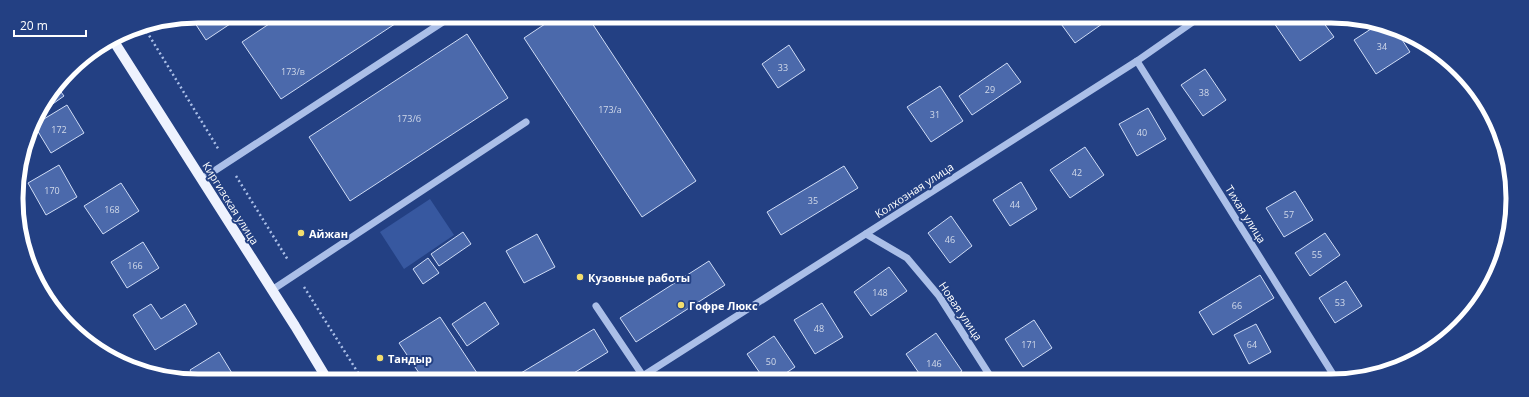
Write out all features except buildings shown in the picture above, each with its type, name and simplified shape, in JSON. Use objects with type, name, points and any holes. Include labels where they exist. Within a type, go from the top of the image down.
[{"type":"main road","name":"Киргизская улица","points":[[116,44],[324,374]]},
{"type":"street","points":[[202,179],[441,23]]},
{"type":"street","name":"Колхозная улица","points":[[647,374],[1137,61],[1191,23]]},
{"type":"street","name":"Тихая улица","points":[[1137,61],[1332,374]]},
{"type":"street","points":[[272,290],[526,122]]},
{"type":"street","name":"Новая улица","points":[[866,234],[907,258],[939,296],[989,374]]},
{"type":"street","points":[[596,306],[638,374]]},
{"type":"path","points":[[146,31],[359,374]]},
{"type":"shaded area","points":[[430,199],[454,235],[404,269],[380,232]]},
{"type":"place","name":"Айжан","points":[[301,233]]},
{"type":"place","name":"Кузовные работы","points":[[580,277]]},
{"type":"place","name":"Гофре Люкс","points":[[681,305]]},
{"type":"place","name":"Тандыр","points":[[380,358]]}]
